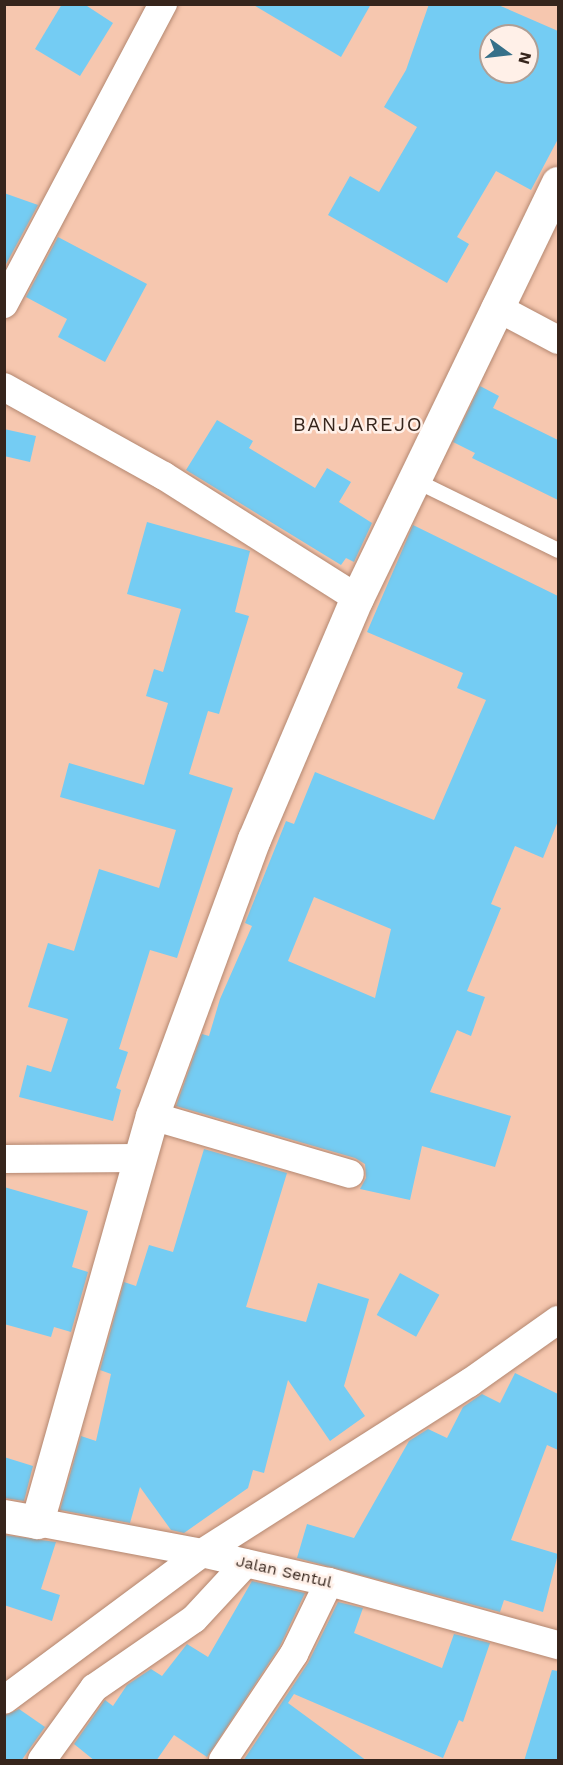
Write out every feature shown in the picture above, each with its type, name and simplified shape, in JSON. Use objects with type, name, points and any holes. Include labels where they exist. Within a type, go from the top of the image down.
[{"type":"street","points":[[4,304],[163,4]]},
{"type":"street","points":[[37,1522],[152,1116],[254,839],[357,598],[558,183]]},
{"type":"street","points":[[496,307],[558,340]]},
{"type":"street","points":[[4,387],[164,476],[357,598]]},
{"type":"street","points":[[152,1116],[350,1174]]},
{"type":"street","points":[[4,1159],[139,1158]]},
{"type":"street","points":[[4,1700],[202,1553],[469,1383],[558,1320]]},
{"type":"street","name":"Jalan Sentul","points":[[4,1516],[202,1553],[329,1582],[558,1645]]},
{"type":"street","points":[[42,1761],[94,1688],[194,1619],[246,1563]]},
{"type":"street","points":[[223,1761],[294,1654],[329,1582]]},
{"type":"lane","points":[[415,480],[558,550]]},
{"type":"building","points":[[62,4],[84,4],[113,23],[80,76],[35,49]]},
{"type":"building","points":[[252,4],[371,4],[341,57]]},
{"type":"building","points":[[429,4],[496,4],[558,31],[558,139],[531,190],[496,171],[457,237],[469,244],[447,283],[328,215],[350,176],[379,192],[417,127],[384,107],[406,70]]},
{"type":"building","points":[[4,193],[38,205],[4,268]]},
{"type":"building","points":[[58,237],[147,284],[105,362],[58,337],[67,319],[26,297]]},
{"type":"building","points":[[480,386],[499,396],[493,408],[558,440],[558,500],[472,458],[475,453],[453,442]]},
{"type":"building","points":[[217,420],[253,441],[249,448],[315,488],[327,468],[351,482],[339,502],[372,523],[354,562],[346,558],[341,565],[186,470]]},
{"type":"building","points":[[4,429],[36,436],[30,462],[4,456]]},
{"type":"building","points":[[147,522],[250,551],[235,612],[249,616],[219,714],[208,711],[189,774],[233,788],[177,958],[150,950],[119,1049],[128,1052],[116,1088],[121,1090],[113,1121],[19,1097],[27,1065],[51,1072],[68,1019],[28,1007],[48,943],[74,951],[99,869],[159,888],[176,830],[60,797],[69,763],[144,785],[168,703],[146,696],[154,669],[163,672],[181,609],[127,594]]},
{"type":"building","points":[[413,525],[558,596],[558,821],[543,858],[515,846],[491,904],[501,908],[467,991],[485,997],[471,1036],[457,1030],[430,1092],[511,1116],[495,1167],[422,1146],[410,1200],[360,1189],[366,1178],[365,1164],[355,1158],[176,1106],[202,1034],[209,1036],[220,999],[252,926],[245,923],[286,821],[294,824],[315,772],[434,820],[486,700],[457,688],[463,673],[367,632]],"holes":[[[314,897],[391,929],[375,998],[288,961]]]},
{"type":"building","points":[[204,1149],[287,1173],[246,1307],[306,1322],[318,1283],[369,1299],[344,1386],[365,1416],[330,1441],[288,1380],[264,1473],[253,1470],[248,1488],[184,1533],[171,1530],[140,1487],[130,1523],[60,1510],[81,1436],[96,1441],[111,1374],[100,1370],[124,1282],[136,1286],[149,1245],[173,1252]]},
{"type":"building","points":[[4,1187],[88,1211],[72,1267],[88,1272],[71,1332],[54,1327],[51,1337],[4,1324]]},
{"type":"building","points":[[400,1273],[439,1295],[416,1337],[377,1315]]},
{"type":"building","points":[[515,1373],[558,1394],[558,1450],[547,1445],[511,1540],[558,1554],[543,1612],[504,1600],[500,1612],[297,1558],[307,1524],[354,1538],[409,1441],[428,1429],[447,1438],[463,1407],[482,1394],[500,1403]]},
{"type":"building","points":[[4,1457],[33,1466],[24,1501],[4,1498]]},
{"type":"building","points":[[4,1535],[56,1542],[41,1589],[60,1595],[52,1621],[4,1605]]},
{"type":"building","points":[[252,1581],[305,1593],[280,1646],[207,1757],[174,1735],[156,1761],[95,1761],[74,1744],[105,1700],[113,1706],[127,1685],[151,1669],[162,1676],[187,1644],[208,1657]]},
{"type":"building","points":[[338,1602],[363,1608],[354,1633],[442,1668],[454,1634],[490,1643],[463,1722],[459,1720],[443,1758],[294,1694],[288,1703],[367,1761],[243,1761],[308,1663]]},
{"type":"building","points":[[552,1670],[558,1671],[558,1761],[524,1761]]},
{"type":"building","points":[[19,1709],[45,1727],[21,1761],[4,1761],[4,1716]]},
{"type":"district","name":"BANJAREJO","points":[[358,424]]}]
